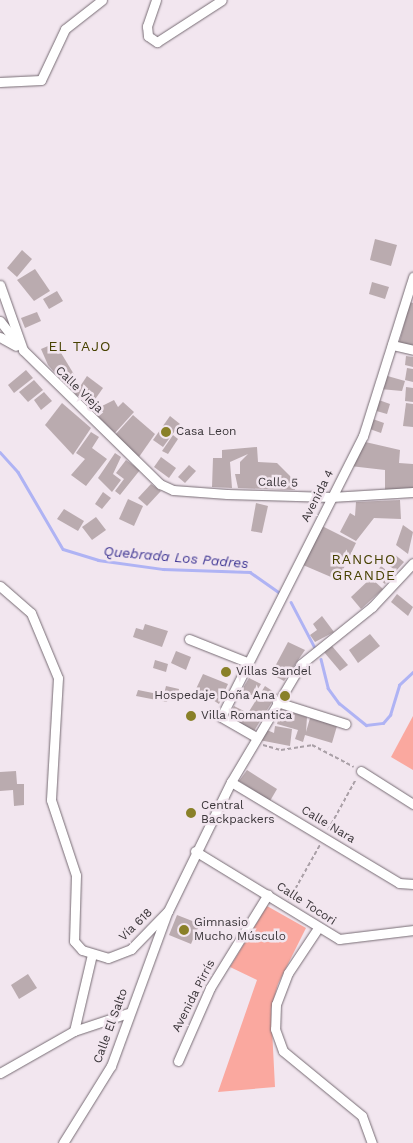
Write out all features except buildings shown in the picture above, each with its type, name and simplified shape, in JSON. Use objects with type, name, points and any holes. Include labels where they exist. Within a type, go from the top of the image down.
[{"type":"street","points":[[0,82],[41,80],[65,29],[102,0]]},
{"type":"street","points":[[156,0],[147,26],[148,36],[157,42],[222,0]]},
{"type":"street","name":"Avenida 4","points":[[255,739],[221,717],[362,436],[413,277]]},
{"type":"street","name":"Calle Vieja","points":[[0,285],[23,350],[119,446],[173,490]]},
{"type":"street","points":[[0,321],[23,350]]},
{"type":"street","points":[[0,337],[23,350]]},
{"type":"street","points":[[392,345],[413,350]]},
{"type":"street","name":"Calle 5","points":[[173,490],[331,497],[413,492]]},
{"type":"street","name":"Vía 618","points":[[92,954],[117,957],[168,911],[195,851],[231,782],[277,702],[311,653],[372,607],[413,563]]},
{"type":"street","points":[[0,586],[31,613],[58,678],[51,800],[76,875],[74,941],[92,954],[74,1031]]},
{"type":"street","points":[[189,639],[247,662]]},
{"type":"street","points":[[277,702],[346,724]]},
{"type":"street","points":[[361,771],[413,804]]},
{"type":"street","name":"Calle Nara","points":[[231,782],[399,883],[413,884]]},
{"type":"street","name":"Calle Tocori","points":[[195,851],[268,894],[318,928],[347,940],[413,930]]},
{"type":"street","name":"Avenida Pirrís","points":[[178,1062],[210,988],[268,894]]},
{"type":"street","name":"Calle El Salto","points":[[63,1143],[111,1066],[128,1013],[168,911]]},
{"type":"street","points":[[318,928],[288,973],[276,1004],[275,1029],[283,1051],[362,1116],[372,1143]]},
{"type":"street","points":[[0,1073],[74,1031],[128,1013]]},
{"type":"path","points":[[255,739],[281,750],[312,745],[361,771]]},
{"type":"shaded area","points":[[413,716],[413,770],[391,757]]},
{"type":"shaded area","points":[[267,906],[306,928],[278,984],[271,1009],[275,1087],[218,1092],[257,980],[230,967]]},
{"type":"waterway","name":"Quebrada Los Padres","points":[[0,452],[18,472],[63,549],[98,560],[163,569],[250,572],[280,593]]},
{"type":"waterway","name":"Quebrada Los Padres","points":[[291,602],[314,646]]},
{"type":"waterway","name":"Quebrada Los Padres","points":[[321,659],[328,688],[339,703],[366,725],[383,723],[390,715],[399,685],[413,672]]},
{"type":"place","name":"Casa Leon","points":[[166,432]]},
{"type":"place","name":"Villas Sandel","points":[[226,672]]},
{"type":"place","name":"Hospedaje Doña Ana","points":[[285,696]]},
{"type":"place","name":"Villa Romantica","points":[[191,716]]},
{"type":"place","name":"Central Backpackers","points":[[191,813]]},
{"type":"place","name":"Gimnasio Mucho Músculo","points":[[184,930]]},
{"type":"district","name":"EL TAJO","points":[[80,346]]},
{"type":"district","name":"RANCHO GRANDE","points":[[364,568]]}]
